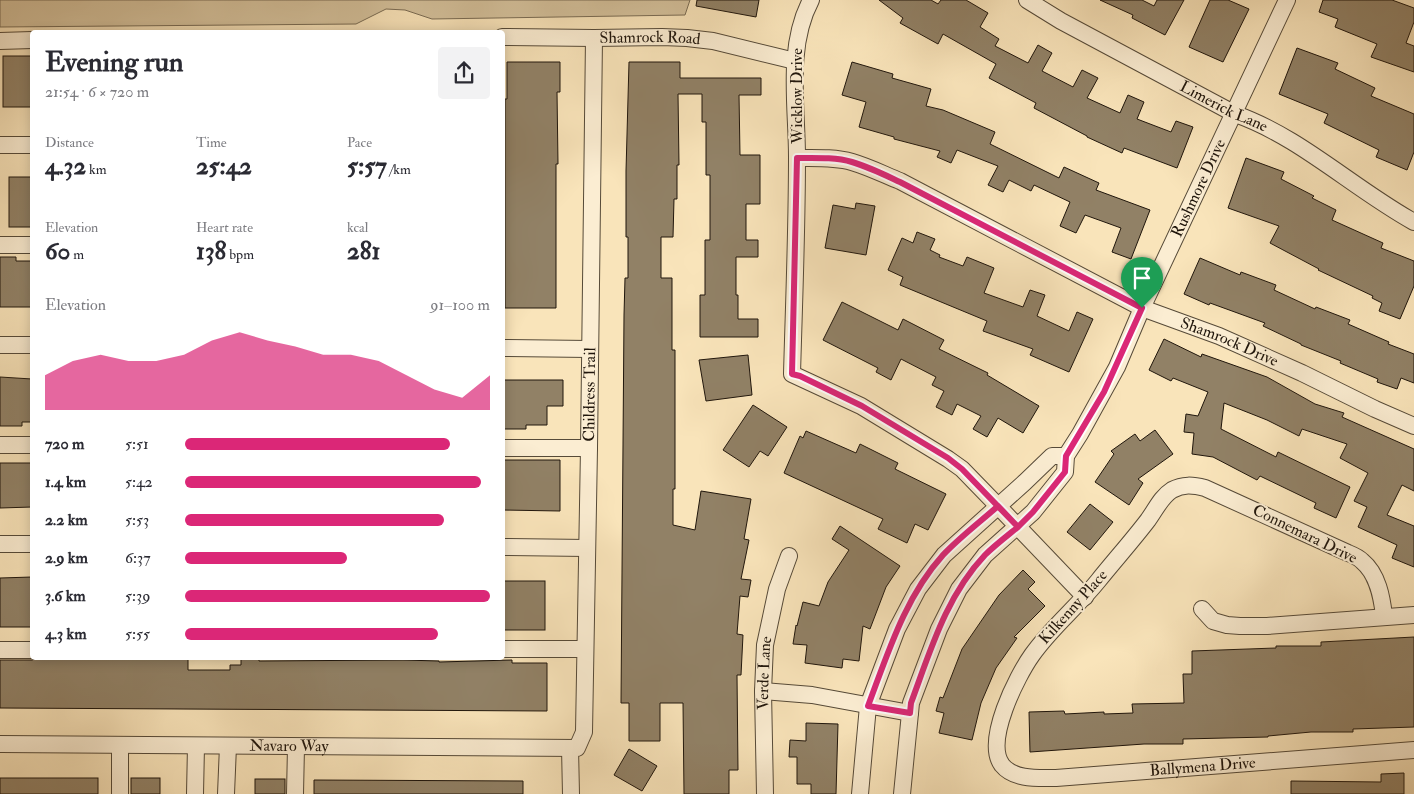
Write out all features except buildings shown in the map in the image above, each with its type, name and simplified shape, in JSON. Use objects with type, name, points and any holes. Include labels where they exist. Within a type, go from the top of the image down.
[{"type":"street","name":"Wicklow Drive","points":[[811,0],[797,43],[795,61],[797,158],[792,374],[800,376],[862,406],[948,458],[962,469],[998,506]]},
{"type":"street","name":"Limerick Lane","points":[[1027,0],[1061,21],[1234,114],[1254,121],[1278,134],[1369,195],[1414,222]]},
{"type":"street","name":"Rushmore Drive","points":[[902,794],[911,703],[938,629],[959,589],[985,555],[1033,512],[1065,472],[1066,456],[1104,392],[1287,0]]},
{"type":"street","name":"Shamrock Road","points":[[505,37],[594,38],[662,36],[704,40],[795,61]]},
{"type":"street","name":"Childress Trail","points":[[571,794],[573,748],[584,732],[590,448],[594,38]]},
{"type":"street","points":[[0,41],[30,40]]},
{"type":"street","points":[[0,145],[30,145]]},
{"type":"street","name":"Shamrock Drive","points":[[797,158],[832,159],[851,162],[871,169],[900,182],[1142,308],[1219,336],[1414,426]]},
{"type":"street","points":[[0,245],[30,245]]},
{"type":"street","points":[[0,345],[30,345]]},
{"type":"street","points":[[505,348],[590,349]]},
{"type":"street","points":[[0,445],[30,445]]},
{"type":"street","points":[[505,448],[590,448]]},
{"type":"street","points":[[860,794],[868,706],[897,629],[918,589],[944,555],[1052,456],[1066,456]]},
{"type":"street","name":"Kilkenny Place","points":[[999,758],[998,746],[1001,720],[1015,682],[1028,660],[1045,638],[1085,596],[1149,519],[1161,500],[1180,487],[1191,485]]},
{"type":"street","name":"Connemara Drive","points":[[1191,485],[1205,488],[1322,540],[1362,560],[1379,588],[1384,616]]},
{"type":"street","points":[[998,506],[1085,596]]},
{"type":"street","points":[[0,544],[30,544]]},
{"type":"street","points":[[505,547],[587,548]]},
{"type":"street","name":"Verde Lane","points":[[765,794],[763,691],[765,644],[777,589],[789,556]]},
{"type":"street","points":[[1202,609],[1213,621],[1240,626],[1414,615]]},
{"type":"street","points":[[505,649],[585,649]]},
{"type":"street","points":[[0,650],[30,650]]},
{"type":"street","points":[[763,691],[812,694],[910,713]]},
{"type":"street","name":"Navaro Way","points":[[0,744],[573,748]]},
{"type":"street","points":[[120,745],[120,794]]},
{"type":"street","points":[[195,794],[196,746]]},
{"type":"street","points":[[226,794],[228,746]]},
{"type":"street","points":[[295,794],[296,747]]},
{"type":"street","name":"Ballymena Drive","points":[[999,758],[1007,769],[1024,777],[1056,778],[1414,750]]},
{"type":"shaded area","points":[[0,0],[690,0],[685,15],[432,19],[405,10],[386,9],[356,24],[0,27]]},
{"type":"route","points":[[1142,308],[900,182],[871,169],[851,162],[832,159],[797,158],[792,374],[800,376],[862,406],[948,458],[962,469],[998,506],[1018,527],[985,555],[959,589],[938,629],[911,703],[910,713],[868,706],[897,629],[918,589],[944,555],[998,506],[1018,527],[1033,512],[1065,472],[1066,456],[1117,367],[1142,308]]}]
